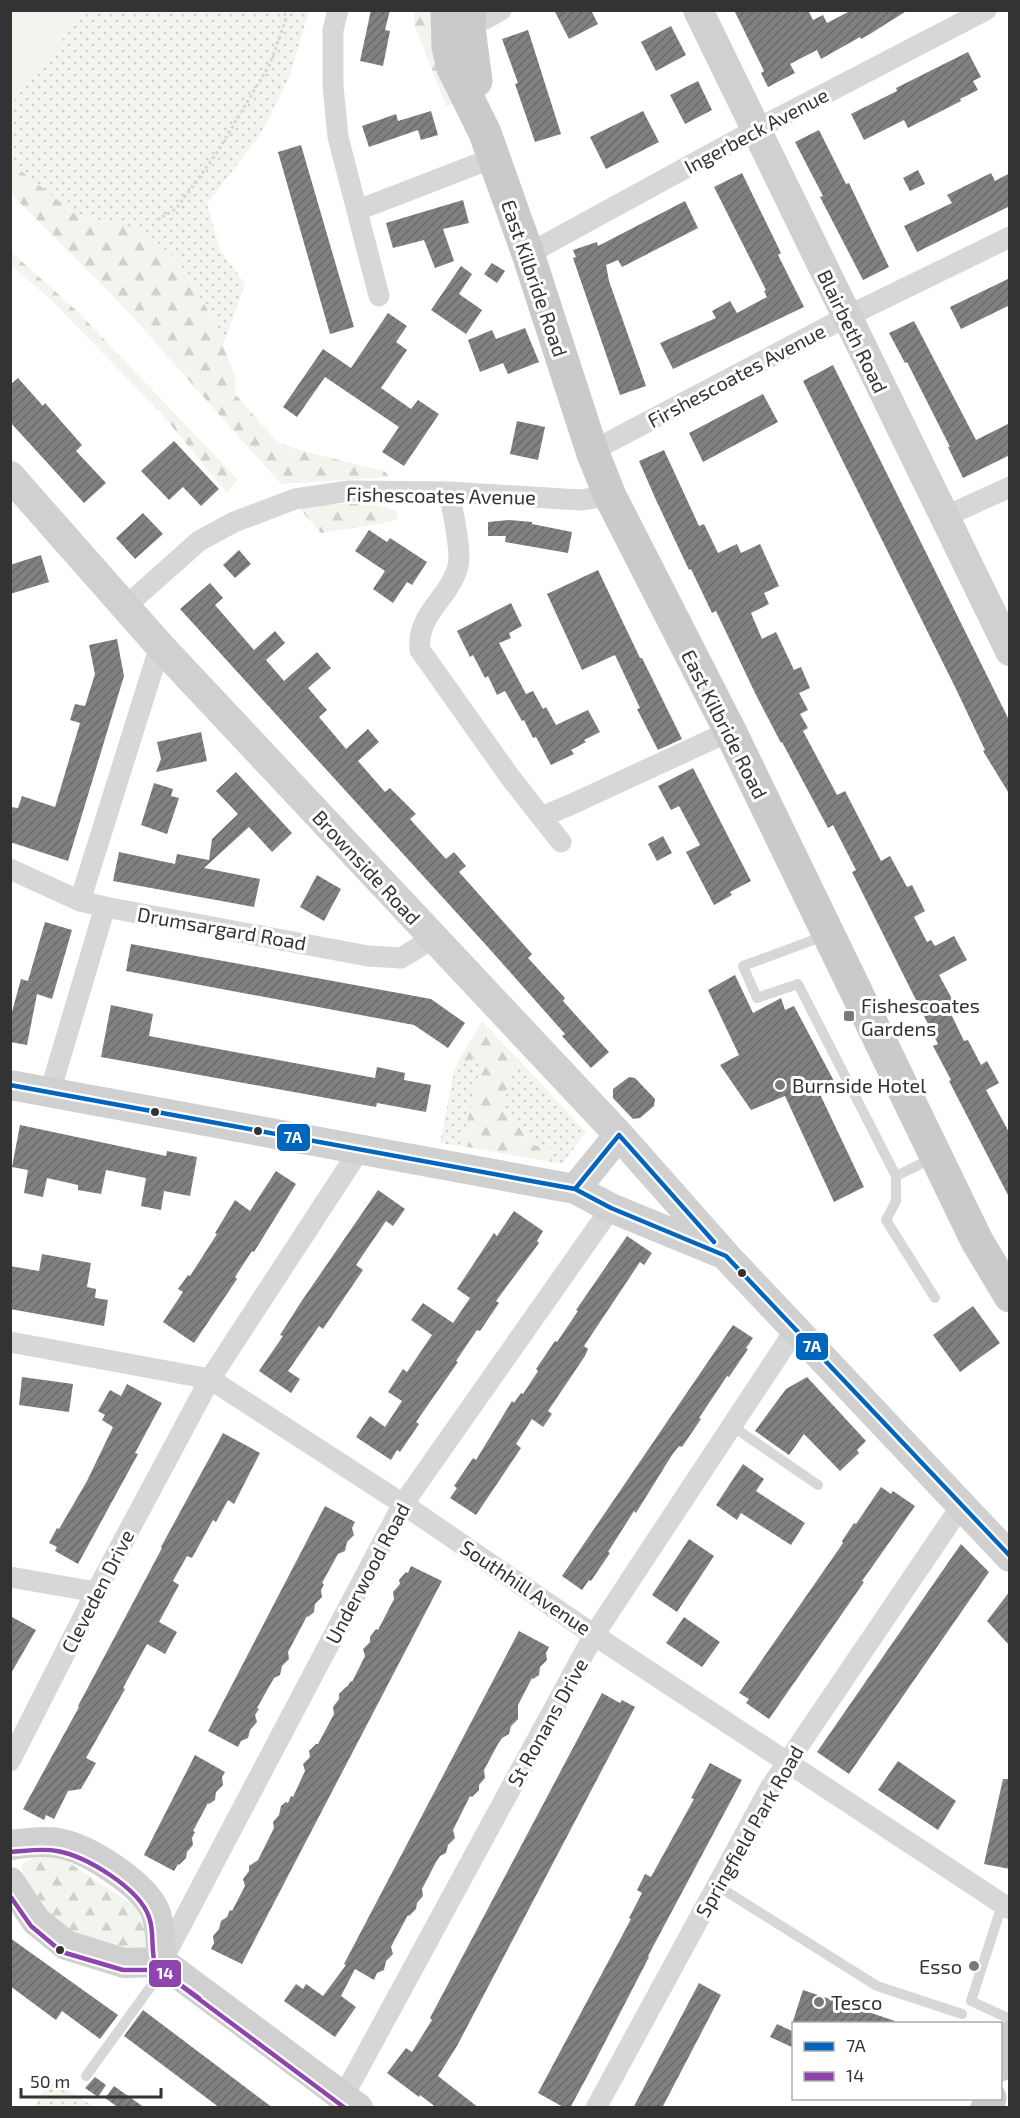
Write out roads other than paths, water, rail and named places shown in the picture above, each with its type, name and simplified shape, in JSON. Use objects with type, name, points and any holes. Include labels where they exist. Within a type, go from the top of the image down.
[{"type":"main road","name":"East Kilbride Road","points":[[447,10],[448,47],[453,68],[489,145],[528,254],[592,451],[610,496],[730,730],[977,1241],[1010,1296]]},
{"type":"main road","name":"East Kilbride Road","points":[[485,13],[472,55],[489,145]]},
{"type":"main road","points":[[1002,2059],[1010,2037]]},
{"type":"street","points":[[338,10],[333,30],[333,86],[338,137],[379,296]]},
{"type":"street","name":"Blairbeth Road","points":[[698,10],[1010,651]]},
{"type":"street","name":"Ingerbeck Avenue","points":[[528,254],[755,130],[986,10]]},
{"type":"street","points":[[358,210],[489,145]]},
{"type":"street","name":"Firshescoates Avenue","points":[[592,451],[846,317],[1010,237]]},
{"type":"street","name":"Brownside Road","points":[[10,477],[160,646],[619,1135],[795,1330],[1010,1557]]},
{"type":"street","points":[[944,517],[1010,487]]},
{"type":"street","name":"Fishescoates Avenue","points":[[126,606],[199,542],[234,522],[295,499],[349,490],[449,492],[580,500],[610,496]]},
{"type":"street","points":[[449,492],[458,565],[452,581],[422,627],[419,637],[420,650],[510,777],[561,842]]},
{"type":"street","points":[[80,901],[160,646]]},
{"type":"street","points":[[541,817],[570,806],[730,730]]},
{"type":"street","name":"Drumsargard Road","points":[[10,869],[80,901],[368,956],[401,958],[434,938]]},
{"type":"street","points":[[50,1092],[105,907]]},
{"type":"street","points":[[10,1085],[575,1189],[610,1208],[726,1256]]},
{"type":"street","points":[[575,1189],[619,1135]]},
{"type":"street","name":"Cleveden Drive","points":[[10,1761],[96,1592],[210,1379],[360,1149]]},
{"type":"street","name":"Underwood Road","points":[[165,1964],[403,1504],[610,1208]]},
{"type":"street","name":"St Ronans Drive","points":[[350,2102],[594,1635],[795,1330]]},
{"type":"street","name":"Southhill Avenue","points":[[10,1342],[210,1379],[403,1504],[594,1635],[1006,1907]]},
{"type":"street","name":"Springfield Park Road","points":[[596,2108],[770,1788],[961,1506]]},
{"type":"street","points":[[10,1576],[96,1592]]},
{"type":"street","points":[[10,1845],[62,1844],[108,1864],[137,1887],[154,1910],[165,1964]]},
{"type":"street","points":[[10,1882],[36,1921],[66,1945],[124,1963],[165,1964],[350,2102]]},
{"type":"lane","points":[[828,934],[743,966],[757,998],[798,984],[896,1176],[896,1201],[886,1220],[935,1298]]},
{"type":"lane","points":[[896,1176],[936,1156]]},
{"type":"lane","points":[[732,1426],[818,1485]]},
{"type":"lane","points":[[716,1885],[877,1986],[962,2014]]},
{"type":"lane","points":[[1006,1907],[971,2001],[1010,2019]]},
{"type":"lane","points":[[86,2076],[165,1964]]},
{"type":"place","name":"Fishescoates Gardens","points":[[849,1016]]},
{"type":"place","name":"Burnside Hotel","points":[[780,1085]]},
{"type":"place","name":"Esso","points":[[974,1966]]},
{"type":"place","name":"Tesco","points":[[819,2002]]}]
